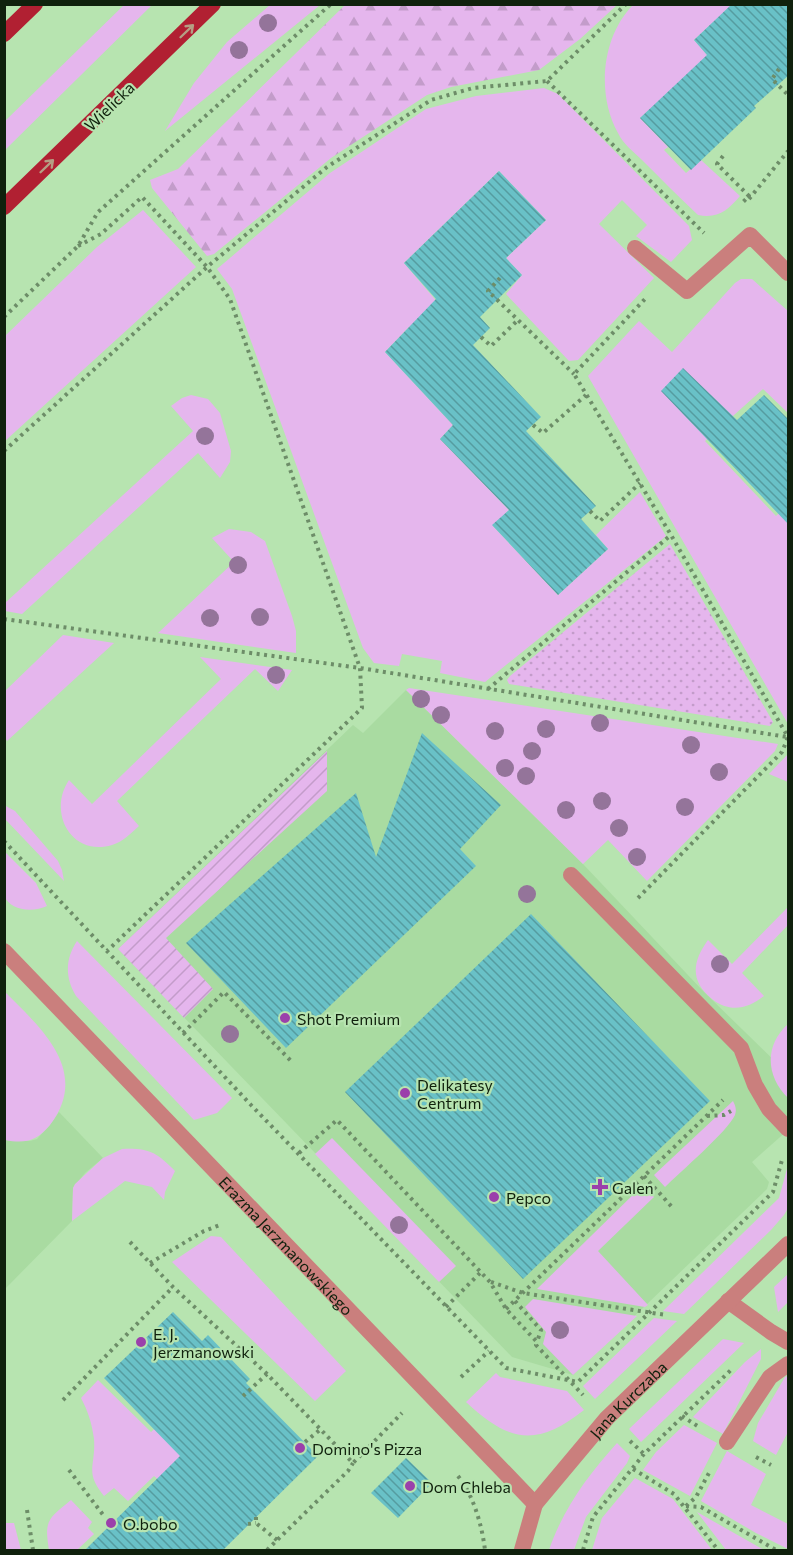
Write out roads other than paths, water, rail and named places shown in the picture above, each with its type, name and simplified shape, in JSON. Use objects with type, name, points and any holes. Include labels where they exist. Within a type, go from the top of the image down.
[{"type":"main road","points":[[4,34],[35,4]]},
{"type":"main road","name":"Wielicka","points":[[4,207],[213,4]]},
{"type":"street","points":[[635,248],[687,291],[750,235],[789,273]]},
{"type":"street","points":[[571,875],[741,1048],[755,1085],[769,1109],[789,1129]]},
{"type":"street","name":"Erazma Jerzmanowskiego","points":[[4,951],[535,1504]]},
{"type":"street","name":"Jana Kurczaba","points":[[535,1504],[607,1418],[789,1244]]},
{"type":"street","points":[[728,1302],[789,1342]]},
{"type":"street","points":[[727,1442],[770,1377],[789,1364]]},
{"type":"street","points":[[522,1551],[535,1504]]},
{"type":"place","name":"Shot Premium","points":[[285,1018]]},
{"type":"place","name":"Delikatesy Centrum","points":[[405,1093]]},
{"type":"place","name":"Galen","points":[[600,1187]]},
{"type":"place","name":"Pepco","points":[[494,1197]]},
{"type":"place","name":"E. J. Jerzmanowski","points":[[141,1342]]},
{"type":"place","name":"Domino's Pizza","points":[[300,1448]]},
{"type":"place","name":"Dom Chleba","points":[[410,1486]]},
{"type":"place","name":"O.bobo","points":[[111,1523]]}]
